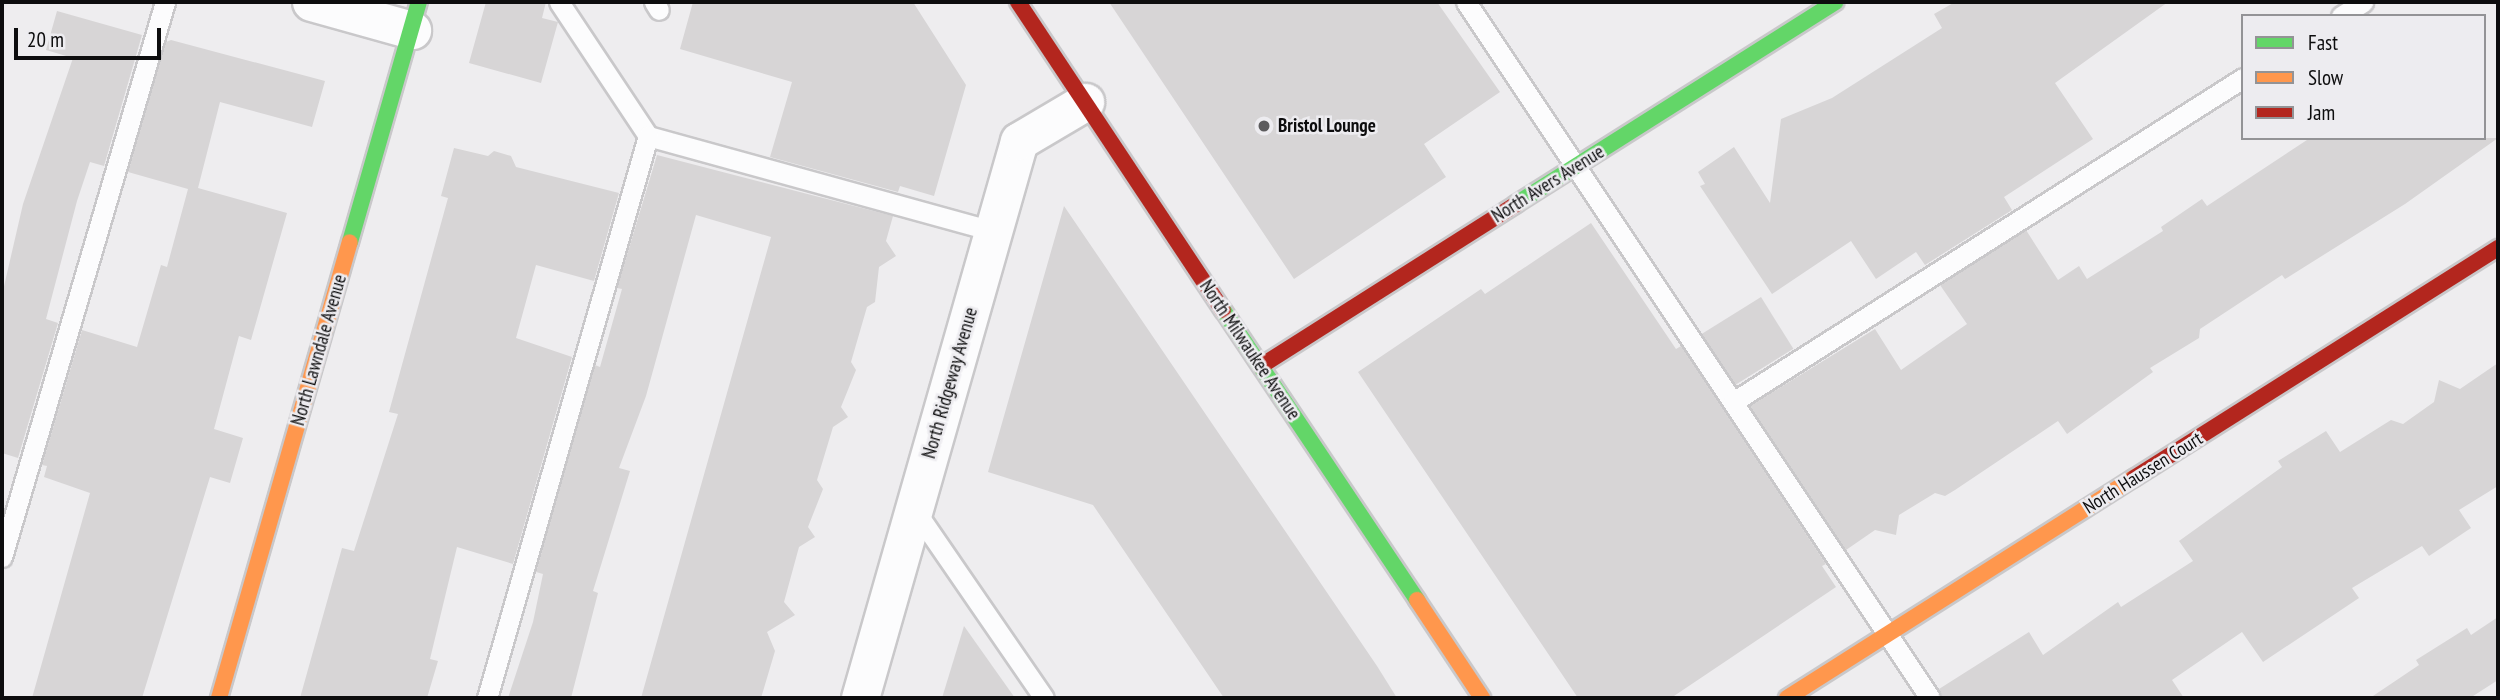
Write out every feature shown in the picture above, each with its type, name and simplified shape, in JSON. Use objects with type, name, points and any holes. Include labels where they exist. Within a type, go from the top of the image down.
[{"type":"street","points":[[311,2],[416,16]]},
{"type":"street","name":"North Milwaukee Avenue","points":[[1018,2],[1482,698]]},
{"type":"street","name":"North Avers Avenue","points":[[1261,366],[1835,2]]},
{"type":"street","name":"North Lawndale Avenue","points":[[219,698],[416,16]]},
{"type":"street","name":"North Ridgeway Avenue","points":[[860,698],[1019,141],[1085,102]]},
{"type":"street","name":"North Haussen Court","points":[[1787,698],[2498,248]]},
{"type":"lane","points":[[2,557],[165,2]]},
{"type":"lane","points":[[559,2],[648,136],[993,231]]},
{"type":"lane","points":[[1466,2],[1930,698]]},
{"type":"lane","points":[[2344,14],[2363,2]]},
{"type":"lane","points":[[1733,402],[2241,79]]},
{"type":"lane","points":[[487,698],[648,136]]},
{"type":"lane","points":[[914,509],[1044,698]]},
{"type":"building","points":[[486,2],[546,2],[542,18],[558,22],[541,83],[469,63]]},
{"type":"building","points":[[693,2],[913,2],[966,85],[934,196],[900,186],[898,192],[770,157],[792,82],[680,49]]},
{"type":"building","points":[[1109,2],[1437,2],[1500,92],[1424,144],[1446,177],[1294,279]]},
{"type":"building","points":[[1955,2],[2168,2],[2055,83],[2093,139],[2004,197],[2012,210],[1925,265],[1916,252],[1876,279],[1851,241],[1772,294],[1700,186],[1705,184],[1698,172],[1734,147],[1770,203],[1781,119],[1832,98],[1942,28],[1934,14]]},
{"type":"building","points":[[57,11],[142,35],[104,166],[90,162],[77,201],[46,319],[58,323],[18,458],[2,453],[2,295],[23,204],[73,58],[46,50]]},
{"type":"building","points":[[171,40],[325,81],[312,127],[220,102],[198,188],[287,213],[251,340],[239,336],[214,429],[243,438],[230,483],[210,477],[142,698],[32,698],[90,493],[44,477],[47,466],[42,465],[82,330],[137,347],[161,265],[167,267],[188,189],[128,172],[166,42]]},
{"type":"building","points":[[2498,138],[2405,204],[2285,279],[2282,275],[2200,329],[2199,338],[2150,368],[2153,372],[2067,434],[2058,421],[1945,496],[1935,493],[1899,515],[1896,535],[1875,530],[1846,550],[1750,406],[1875,329],[1901,370],[1967,324],[1940,285],[2026,230],[2058,280],[2079,266],[2087,279],[2163,231],[2161,227],[2202,199],[2207,206],[2307,140]]},
{"type":"building","points":[[454,148],[488,156],[494,151],[511,156],[516,167],[619,193],[594,281],[536,265],[516,338],[572,357],[513,564],[457,547],[430,659],[438,661],[427,698],[300,698],[342,548],[354,551],[398,414],[389,412],[448,198],[441,196]]},
{"type":"building","points":[[657,155],[893,216],[886,241],[896,256],[879,267],[875,302],[867,307],[851,362],[856,370],[841,407],[848,417],[833,427],[817,480],[823,489],[808,527],[815,537],[799,547],[784,602],[795,615],[767,632],[775,651],[761,698],[641,698],[771,237],[696,215],[646,396],[619,468],[630,471],[593,591],[598,593],[571,698],[508,698],[533,622],[543,574],[536,572],[595,365],[600,367],[622,289],[617,288]]},
{"type":"building","points":[[1064,206],[1397,698],[1224,698],[1093,505],[988,472]]},
{"type":"building","points":[[1591,223],[1676,349],[1681,346],[1826,564],[1822,566],[1836,587],[1671,698],[1578,698],[1358,372],[1481,289],[1485,294]]},
{"type":"building","points":[[1761,297],[1793,349],[1734,386],[1702,334]]},
{"type":"building","points":[[2498,363],[2498,486],[2459,510],[2471,528],[2429,556],[2422,546],[2352,588],[2359,598],[2263,662],[2242,632],[2172,680],[2184,698],[1942,698],[1939,689],[2029,632],[2043,655],[2118,602],[2121,607],[2193,561],[2179,541],[2282,467],[2278,461],[2326,431],[2340,452],[2391,420],[2403,424],[2434,402],[2439,380],[2460,389]]},
{"type":"building","points":[[2498,617],[2498,680],[2470,698],[2370,698],[2419,665],[2416,660],[2467,628],[2471,635]]},
{"type":"building","points":[[964,626],[1015,698],[942,698]]},
{"type":"traffic: fast","points":[[350,242],[419,2]]},
{"type":"traffic: fast","points":[[1516,204],[1835,2]]},
{"type":"traffic: fast","points":[[1223,310],[1417,600]]},
{"type":"traffic: slow","points":[[219,698],[350,242]]},
{"type":"traffic: slow","points":[[1787,698],[2134,478]]},
{"type":"traffic: slow","points":[[1417,600],[1482,698]]},
{"type":"traffic: jam","points":[[1018,2],[1223,310]]},
{"type":"traffic: jam","points":[[1261,366],[1516,204]]},
{"type":"traffic: jam","points":[[2134,478],[2498,248]]},
{"type":"place","name":"Bristol Lounge","points":[[1264,126]]}]
